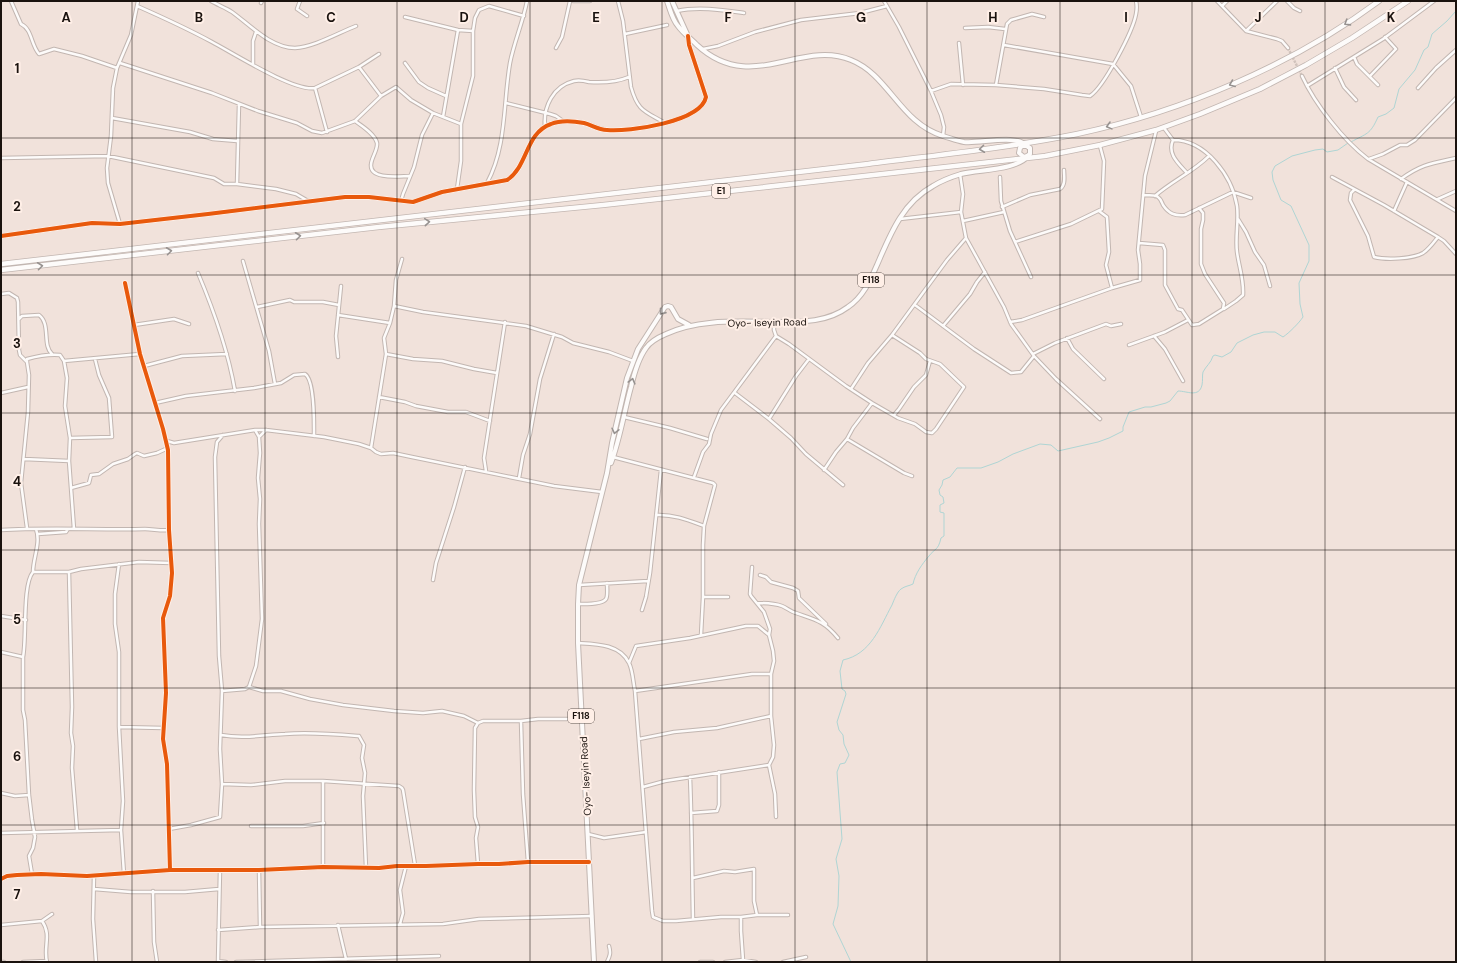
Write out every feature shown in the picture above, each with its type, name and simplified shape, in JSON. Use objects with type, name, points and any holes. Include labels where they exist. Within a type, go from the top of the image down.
[{"type":"highway","name":"E1","points":[[1,264],[558,201],[747,177],[868,164],[1016,144],[1024,146],[1141,117],[1235,83],[1322,39],[1379,1]]},
{"type":"highway","name":"E1","points":[[1,270],[379,227],[603,205],[1024,157],[1045,156],[1100,145],[1164,128],[1200,114],[1260,88],[1306,65],[1352,38],[1408,1]]},
{"type":"main road","points":[[667,1],[677,25],[702,49],[719,60],[744,67],[764,66],[826,55],[850,59],[862,65],[873,74],[901,107],[914,120],[927,129],[942,136],[964,142],[1011,140],[1030,150],[1024,157],[1012,165]]},
{"type":"main road","points":[[672,1],[688,36]]},
{"type":"main road","points":[[1011,140],[1016,144],[1024,146]]},
{"type":"main road","points":[[1024,146],[1024,157]]},
{"type":"main road","name":"Oyo- Iseyin Road","points":[[607,472],[613,457],[634,374],[646,347],[660,336],[676,329],[709,323],[814,320],[829,317],[849,307],[857,300],[870,281],[898,219],[916,198],[932,186],[960,174],[1012,165],[1024,157]]},
{"type":"main road","name":"Oyo- Iseyin Road","points":[[594,962],[578,643],[579,585],[607,472],[621,404],[633,361],[644,337],[665,307],[671,307],[678,319],[689,326]]},
{"type":"street","points":[[11,1],[21,24],[31,37],[35,50],[38,54],[54,49],[82,56],[117,68]]},
{"type":"street","points":[[120,224],[108,183],[107,168],[111,136],[113,88],[117,68],[131,35],[138,1]]},
{"type":"street","points":[[211,1],[232,12],[256,32],[283,46],[297,48],[312,44],[356,26]]},
{"type":"street","points":[[300,1],[296,9],[307,16]]},
{"type":"street","points":[[487,183],[498,159],[510,64],[528,1]]},
{"type":"street","points":[[556,48],[562,36],[572,1],[590,1]]},
{"type":"street","points":[[618,1],[624,34],[630,87],[638,106],[643,111],[665,123]]},
{"type":"street","points":[[884,1],[931,91],[941,115],[944,127],[942,136]]},
{"type":"street","points":[[931,91],[951,84],[996,85],[1044,89],[1082,96],[1090,96],[1099,86],[1113,64],[1134,19],[1137,6],[1136,1]]},
{"type":"street","points":[[1217,1],[1246,31],[1282,41],[1288,48]]},
{"type":"street","points":[[1222,6],[1227,1]]},
{"type":"street","points":[[1246,31],[1277,1]]},
{"type":"street","points":[[1287,1],[1294,8],[1300,11]]},
{"type":"street","points":[[1307,86],[1385,37],[1434,1]]},
{"type":"street","points":[[137,6],[212,41],[253,65],[300,87],[310,89],[359,67],[380,54]]},
{"type":"street","points":[[457,189],[461,161],[461,124],[473,76],[473,31],[475,18],[479,10],[489,6],[524,16]]},
{"type":"street","points":[[702,49],[722,44],[755,32],[801,20],[860,13],[887,6]]},
{"type":"street","points":[[676,11],[687,9],[708,9],[744,13]]},
{"type":"street","points":[[996,85],[1007,24],[1011,20],[1032,14],[1044,16]]},
{"type":"street","points":[[405,17],[458,30],[473,31]]},
{"type":"street","points":[[624,34],[667,25]]},
{"type":"street","points":[[965,28],[988,27],[1006,29]]},
{"type":"street","points":[[443,117],[458,30]]},
{"type":"street","points":[[253,65],[253,41],[256,32]]},
{"type":"street","points":[[1,236],[92,223],[120,224],[345,197],[369,197],[401,202],[413,202],[442,192],[506,180],[517,170],[533,139],[538,132],[545,127],[563,121],[584,123],[596,128],[614,130],[639,129],[665,123],[697,110],[705,101],[706,97],[689,45],[688,36]]},
{"type":"street","points":[[1370,76],[1396,49],[1385,37]]},
{"type":"street","points":[[959,43],[963,85]]},
{"type":"street","points":[[1004,45],[1113,64],[1131,86],[1141,117]]},
{"type":"street","points":[[1418,88],[1436,68],[1456,50]]},
{"type":"street","points":[[1358,54],[1353,58],[1378,85]]},
{"type":"street","points":[[120,63],[297,123],[317,133],[327,132],[355,121],[381,96],[396,87],[411,100],[433,113],[461,124]]},
{"type":"street","points":[[405,63],[419,82],[446,96]]},
{"type":"street","points":[[359,67],[381,96]]},
{"type":"street","points":[[1335,68],[1344,87],[1356,100]]},
{"type":"street","points":[[1302,76],[1307,86],[1328,116],[1352,145],[1368,159],[1456,211]]},
{"type":"street","points":[[545,127],[545,112],[548,102],[555,92],[574,80],[594,82],[616,81],[629,77]]},
{"type":"street","points":[[315,88],[327,132]]},
{"type":"street","points":[[1368,159],[1383,154],[1400,145],[1407,145],[1415,140],[1456,98]]},
{"type":"street","points":[[506,103],[545,112],[556,116],[563,121]]},
{"type":"street","points":[[237,184],[239,104]]},
{"type":"street","points":[[401,202],[414,167],[422,135],[433,113]]},
{"type":"street","points":[[112,118],[190,132],[212,139],[237,141]]},
{"type":"street","points":[[355,121],[367,130],[376,142],[377,145],[371,165],[373,171],[378,175],[410,176]]},
{"type":"street","points":[[1164,128],[1173,140]]},
{"type":"street","points":[[1010,322],[1022,320],[1112,288],[1140,280],[1138,250],[1142,195],[1148,161],[1156,130]]},
{"type":"street","points":[[1139,243],[1163,244],[1165,250],[1165,285],[1178,309],[1182,310],[1192,325],[1199,324],[1236,302],[1244,295],[1244,284],[1237,251],[1237,206],[1222,169],[1199,148],[1180,140],[1173,140]]},
{"type":"street","points":[[1173,140],[1170,146],[1171,152],[1186,173]]},
{"type":"street","points":[[1015,242],[1071,224],[1102,209],[1104,161],[1100,145]]},
{"type":"street","points":[[1,158],[108,156],[214,178],[224,184],[237,184],[276,189],[296,194],[308,201]]},
{"type":"street","points":[[1155,196],[1198,166],[1209,156]]},
{"type":"street","points":[[1401,179],[1428,163],[1456,158]]},
{"type":"street","points":[[1002,207],[1030,195],[1060,189],[1064,183],[1064,170]]},
{"type":"street","points":[[960,174],[963,194],[961,212],[966,238],[1004,307],[1010,322],[1034,355],[1056,379],[1100,420]]},
{"type":"street","points":[[1000,177],[1002,207],[1010,231],[1031,277]]},
{"type":"street","points":[[1332,177],[1438,237],[1444,241],[1456,254]]},
{"type":"street","points":[[1394,211],[1407,182]]},
{"type":"street","points":[[1354,190],[1351,193],[1350,200],[1368,236],[1374,257],[1382,259],[1417,256],[1425,252],[1438,237]]},
{"type":"street","points":[[1438,200],[1456,191]]},
{"type":"street","points":[[1142,195],[1155,196],[1159,198],[1172,215],[1185,215],[1232,192],[1251,198]]},
{"type":"street","points":[[1199,208],[1203,213],[1201,229],[1201,264],[1205,274],[1224,303],[1223,309]]},
{"type":"street","points":[[1099,211],[1107,218],[1109,252],[1106,265],[1112,288]]},
{"type":"street","points":[[900,219],[961,212]]},
{"type":"street","points":[[963,222],[1004,212]]},
{"type":"street","points":[[1238,219],[1255,252],[1264,265],[1270,286]]},
{"type":"street","points":[[851,389],[868,363],[892,335],[947,260],[966,238]]},
{"type":"street","points":[[371,448],[386,354],[384,338],[390,323],[394,306],[396,280],[402,259]]},
{"type":"street","points":[[244,262],[269,351],[275,384]]},
{"type":"street","points":[[943,326],[970,294],[985,272]]},
{"type":"street","points":[[198,273],[209,298],[227,354],[235,391]]},
{"type":"street","points":[[125,283],[140,354],[168,449],[171,563],[170,596],[163,618],[166,693],[163,728],[167,764],[170,870]]},
{"type":"street","points":[[338,357],[336,336],[341,286]]},
{"type":"street","points":[[1,294],[9,293],[17,298],[19,350],[26,362],[28,412],[21,483],[27,528]]},
{"type":"street","points":[[257,307],[290,300],[294,302],[323,302],[339,305]]},
{"type":"street","points":[[915,305],[979,353],[1011,373],[1022,372],[1034,355],[1055,343],[1106,324],[1111,326],[1121,324]]},
{"type":"street","points":[[394,306],[423,312],[526,326],[554,334],[573,343],[609,352],[633,361]]},
{"type":"street","points":[[18,320],[22,316],[41,316],[46,329],[50,352],[53,355]]},
{"type":"street","points":[[338,316],[390,323]]},
{"type":"street","points":[[134,325],[174,319],[188,324]]},
{"type":"street","points":[[1129,345],[1165,332],[1188,320]]},
{"type":"street","points":[[486,471],[484,458],[505,322]]},
{"type":"street","points":[[774,322],[776,336],[851,389],[894,415],[915,424],[929,433],[932,432],[936,429],[964,387],[940,364],[930,361],[892,335]]},
{"type":"street","points":[[519,478],[523,455],[530,434],[540,378],[554,334]]},
{"type":"street","points":[[694,477],[703,452],[709,444],[711,434],[721,410],[776,336]]},
{"type":"street","points":[[1154,336],[1165,349],[1183,381]]},
{"type":"street","points":[[1067,338],[1073,349],[1104,379]]},
{"type":"street","points":[[64,361],[140,354]]},
{"type":"street","points":[[144,366],[182,356],[227,354]]},
{"type":"street","points":[[386,354],[413,359],[442,361],[497,373]]},
{"type":"street","points":[[26,362],[27,359],[53,355],[60,355],[64,361],[67,378],[65,406],[70,438],[70,488],[74,529]]},
{"type":"street","points":[[70,438],[112,437],[109,398],[99,375],[95,359]]},
{"type":"street","points":[[769,419],[796,376],[809,359]]},
{"type":"street","points":[[894,415],[902,406],[914,387],[926,375],[930,361]]},
{"type":"street","points":[[155,403],[186,396],[235,391],[281,383],[294,375],[308,375],[314,407],[314,436]]},
{"type":"street","points":[[1,393],[28,387]]},
{"type":"street","points":[[735,393],[769,419],[824,470],[843,485]]},
{"type":"street","points":[[379,397],[448,412],[466,412],[490,422]]},
{"type":"street","points":[[824,470],[872,403]]},
{"type":"street","points":[[623,417],[670,428],[707,439]]},
{"type":"street","points":[[250,687],[256,666],[262,619],[259,524],[260,500],[258,478],[260,453],[259,437],[255,430]]},
{"type":"street","points":[[166,441],[174,443],[223,434],[266,430],[314,436],[359,444],[371,448],[381,454],[393,453],[554,486],[602,492]]},
{"type":"street","points":[[259,437],[266,430]]},
{"type":"street","points":[[169,829],[220,817],[222,784],[220,768],[222,691],[219,656],[215,457],[217,442],[223,434]]},
{"type":"street","points":[[214,436],[217,442]]},
{"type":"street","points":[[847,439],[904,473],[912,476]]},
{"type":"street","points":[[70,488],[89,483],[91,475],[99,474],[113,464],[128,459],[137,453],[144,456],[156,454],[160,451],[168,449],[174,443]]},
{"type":"street","points":[[613,457],[694,477],[714,483],[715,485],[704,526],[701,635]]},
{"type":"street","points":[[24,459],[69,461]]},
{"type":"street","points":[[433,580],[436,563],[465,467]]},
{"type":"street","points":[[642,610],[646,597],[661,470]]},
{"type":"street","points":[[656,514],[664,514],[686,519],[704,526]]},
{"type":"street","points":[[1,530],[36,528],[169,530]]},
{"type":"street","points":[[32,875],[29,856],[35,837],[29,795],[25,720],[23,710],[23,657],[26,634],[28,583],[32,572],[38,534],[36,528]]},
{"type":"street","points":[[38,534],[66,532],[68,529]]},
{"type":"street","points":[[32,572],[69,572],[81,569],[139,562],[171,563]]},
{"type":"street","points":[[119,564],[115,594],[115,624],[119,652],[119,727],[122,782],[121,830],[124,874]]},
{"type":"street","points":[[752,567],[750,594],[764,612],[770,628],[769,635],[774,661],[771,674],[771,716],[774,745],[773,757],[769,765],[775,794],[776,817]]},
{"type":"street","points":[[69,572],[72,707],[71,733],[73,746],[72,768],[77,830]]},
{"type":"street","points":[[760,575],[766,577],[772,582],[798,591],[799,598],[829,627],[838,638]]},
{"type":"street","points":[[579,585],[648,581]]},
{"type":"street","points":[[578,604],[590,604],[604,601],[606,598],[607,583]]},
{"type":"street","points":[[703,597],[728,597]]},
{"type":"street","points":[[757,603],[774,603],[829,627]]},
{"type":"street","points":[[1,616],[26,620]]},
{"type":"street","points":[[629,663],[636,646],[746,626],[758,626],[769,635]]},
{"type":"street","points":[[578,643],[608,646],[621,653],[629,663],[635,691],[653,917],[663,921],[757,915],[788,915]]},
{"type":"street","points":[[1,652],[23,657]]},
{"type":"street","points":[[635,691],[752,674],[771,674]]},
{"type":"street","points":[[222,691],[245,689],[250,687],[263,691],[281,691],[310,699],[343,705],[423,713],[442,711],[464,716],[478,723]]},
{"type":"street","points":[[639,739],[674,732],[717,728],[771,716]]},
{"type":"street","points":[[478,864],[476,838],[478,827],[475,817],[474,790],[475,728],[478,723],[483,721],[582,719]]},
{"type":"street","points":[[521,721],[523,794],[528,862]]},
{"type":"street","points":[[119,727],[163,728]]},
{"type":"street","points":[[221,735],[238,738],[307,733],[359,736],[364,745],[362,758],[364,765],[364,846],[366,868]]},
{"type":"street","points":[[643,787],[665,781],[769,765]]},
{"type":"street","points":[[691,813],[717,812],[719,805],[719,772]]},
{"type":"street","points":[[690,777],[693,834],[693,919]]},
{"type":"street","points":[[222,784],[323,781],[399,786],[402,788],[415,865]]},
{"type":"street","points":[[323,781],[324,867]]},
{"type":"street","points":[[1,793],[15,796],[29,795]]},
{"type":"street","points":[[251,826],[303,826],[324,823]]},
{"type":"street","points":[[1,833],[121,830]]},
{"type":"street","points":[[588,834],[604,838],[646,832]]},
{"type":"street","points":[[1,878],[12,875],[41,874],[94,876],[170,870],[259,870],[324,867],[366,868],[415,865],[589,862]]},
{"type":"street","points":[[400,924],[403,909],[400,890],[406,866]]},
{"type":"street","points":[[693,878],[724,871],[735,872],[754,869],[754,901],[757,915]]},
{"type":"street","points":[[220,870],[218,962],[226,962]]},
{"type":"street","points":[[259,870],[260,927]]},
{"type":"street","points":[[94,876],[93,919],[96,962]]},
{"type":"street","points":[[94,888],[131,892],[194,892],[219,889]]},
{"type":"street","points":[[153,891],[154,942],[157,962]]},
{"type":"street","points":[[1,925],[42,921],[52,914]]},
{"type":"street","points":[[218,930],[260,927],[442,924],[479,919],[592,916]]},
{"type":"street","points":[[742,917],[741,931],[743,960]]},
{"type":"street","points":[[23,962],[46,961],[45,955],[47,932],[42,921]]},
{"type":"street","points":[[338,925],[346,959]]},
{"type":"street","points":[[607,962],[611,951],[609,946]]},
{"type":"street","points":[[236,962],[439,956]]},
{"type":"street","points":[[783,962],[806,957]]},
{"type":"street","points":[[725,962],[743,960],[756,962]]},
{"type":"street","points":[[700,962],[713,962]]},
{"type":"waterway","points":[[1351,142],[1368,133],[1378,117],[1386,114],[1394,108],[1399,89],[1415,70],[1424,50],[1428,47],[1432,34],[1456,11]]},
{"type":"waterway","points":[[851,962],[833,924],[838,906],[839,876],[836,859],[842,839],[837,772],[840,764],[845,763],[849,755],[837,722],[846,694],[842,689],[840,671],[843,660],[853,657],[868,646],[879,630],[898,592],[902,588],[913,584],[921,566],[944,536],[944,513],[940,512],[940,505],[944,503],[943,497],[940,495],[939,490],[943,480],[950,477],[957,468],[981,468],[1040,444],[1051,445],[1058,451],[1109,438],[1123,431],[1123,427],[1129,412],[1166,403],[1170,401],[1178,391],[1192,393],[1198,391],[1202,385],[1203,372],[1213,356],[1215,355],[1222,357],[1231,352],[1237,343],[1253,335],[1264,332],[1275,332],[1283,337],[1288,333],[1303,317],[1300,304],[1299,283],[1309,261],[1309,245],[1291,206],[1281,200],[1273,180],[1272,172],[1275,166],[1292,156],[1315,150],[1323,149],[1327,152],[1338,150],[1348,143]]},
{"type":"tunnel","points":[[1288,48],[1302,76]]},
{"type":"cycle path","points":[[1,236],[92,223],[120,224],[345,197],[369,197],[413,202],[442,192],[507,180],[519,167],[536,135],[543,128],[551,124],[571,121],[584,123],[604,130],[631,129],[663,124],[692,113],[701,106],[706,97],[689,45],[688,36]]},
{"type":"cycle path","points":[[125,283],[140,354],[168,450],[169,530],[172,573],[170,596],[163,618],[166,693],[163,739],[167,764],[170,870]]},
{"type":"cycle path","points":[[1,879],[7,876],[17,875],[41,874],[87,876],[170,870],[259,870],[323,867],[379,868],[397,866],[528,862],[589,862]]}]
